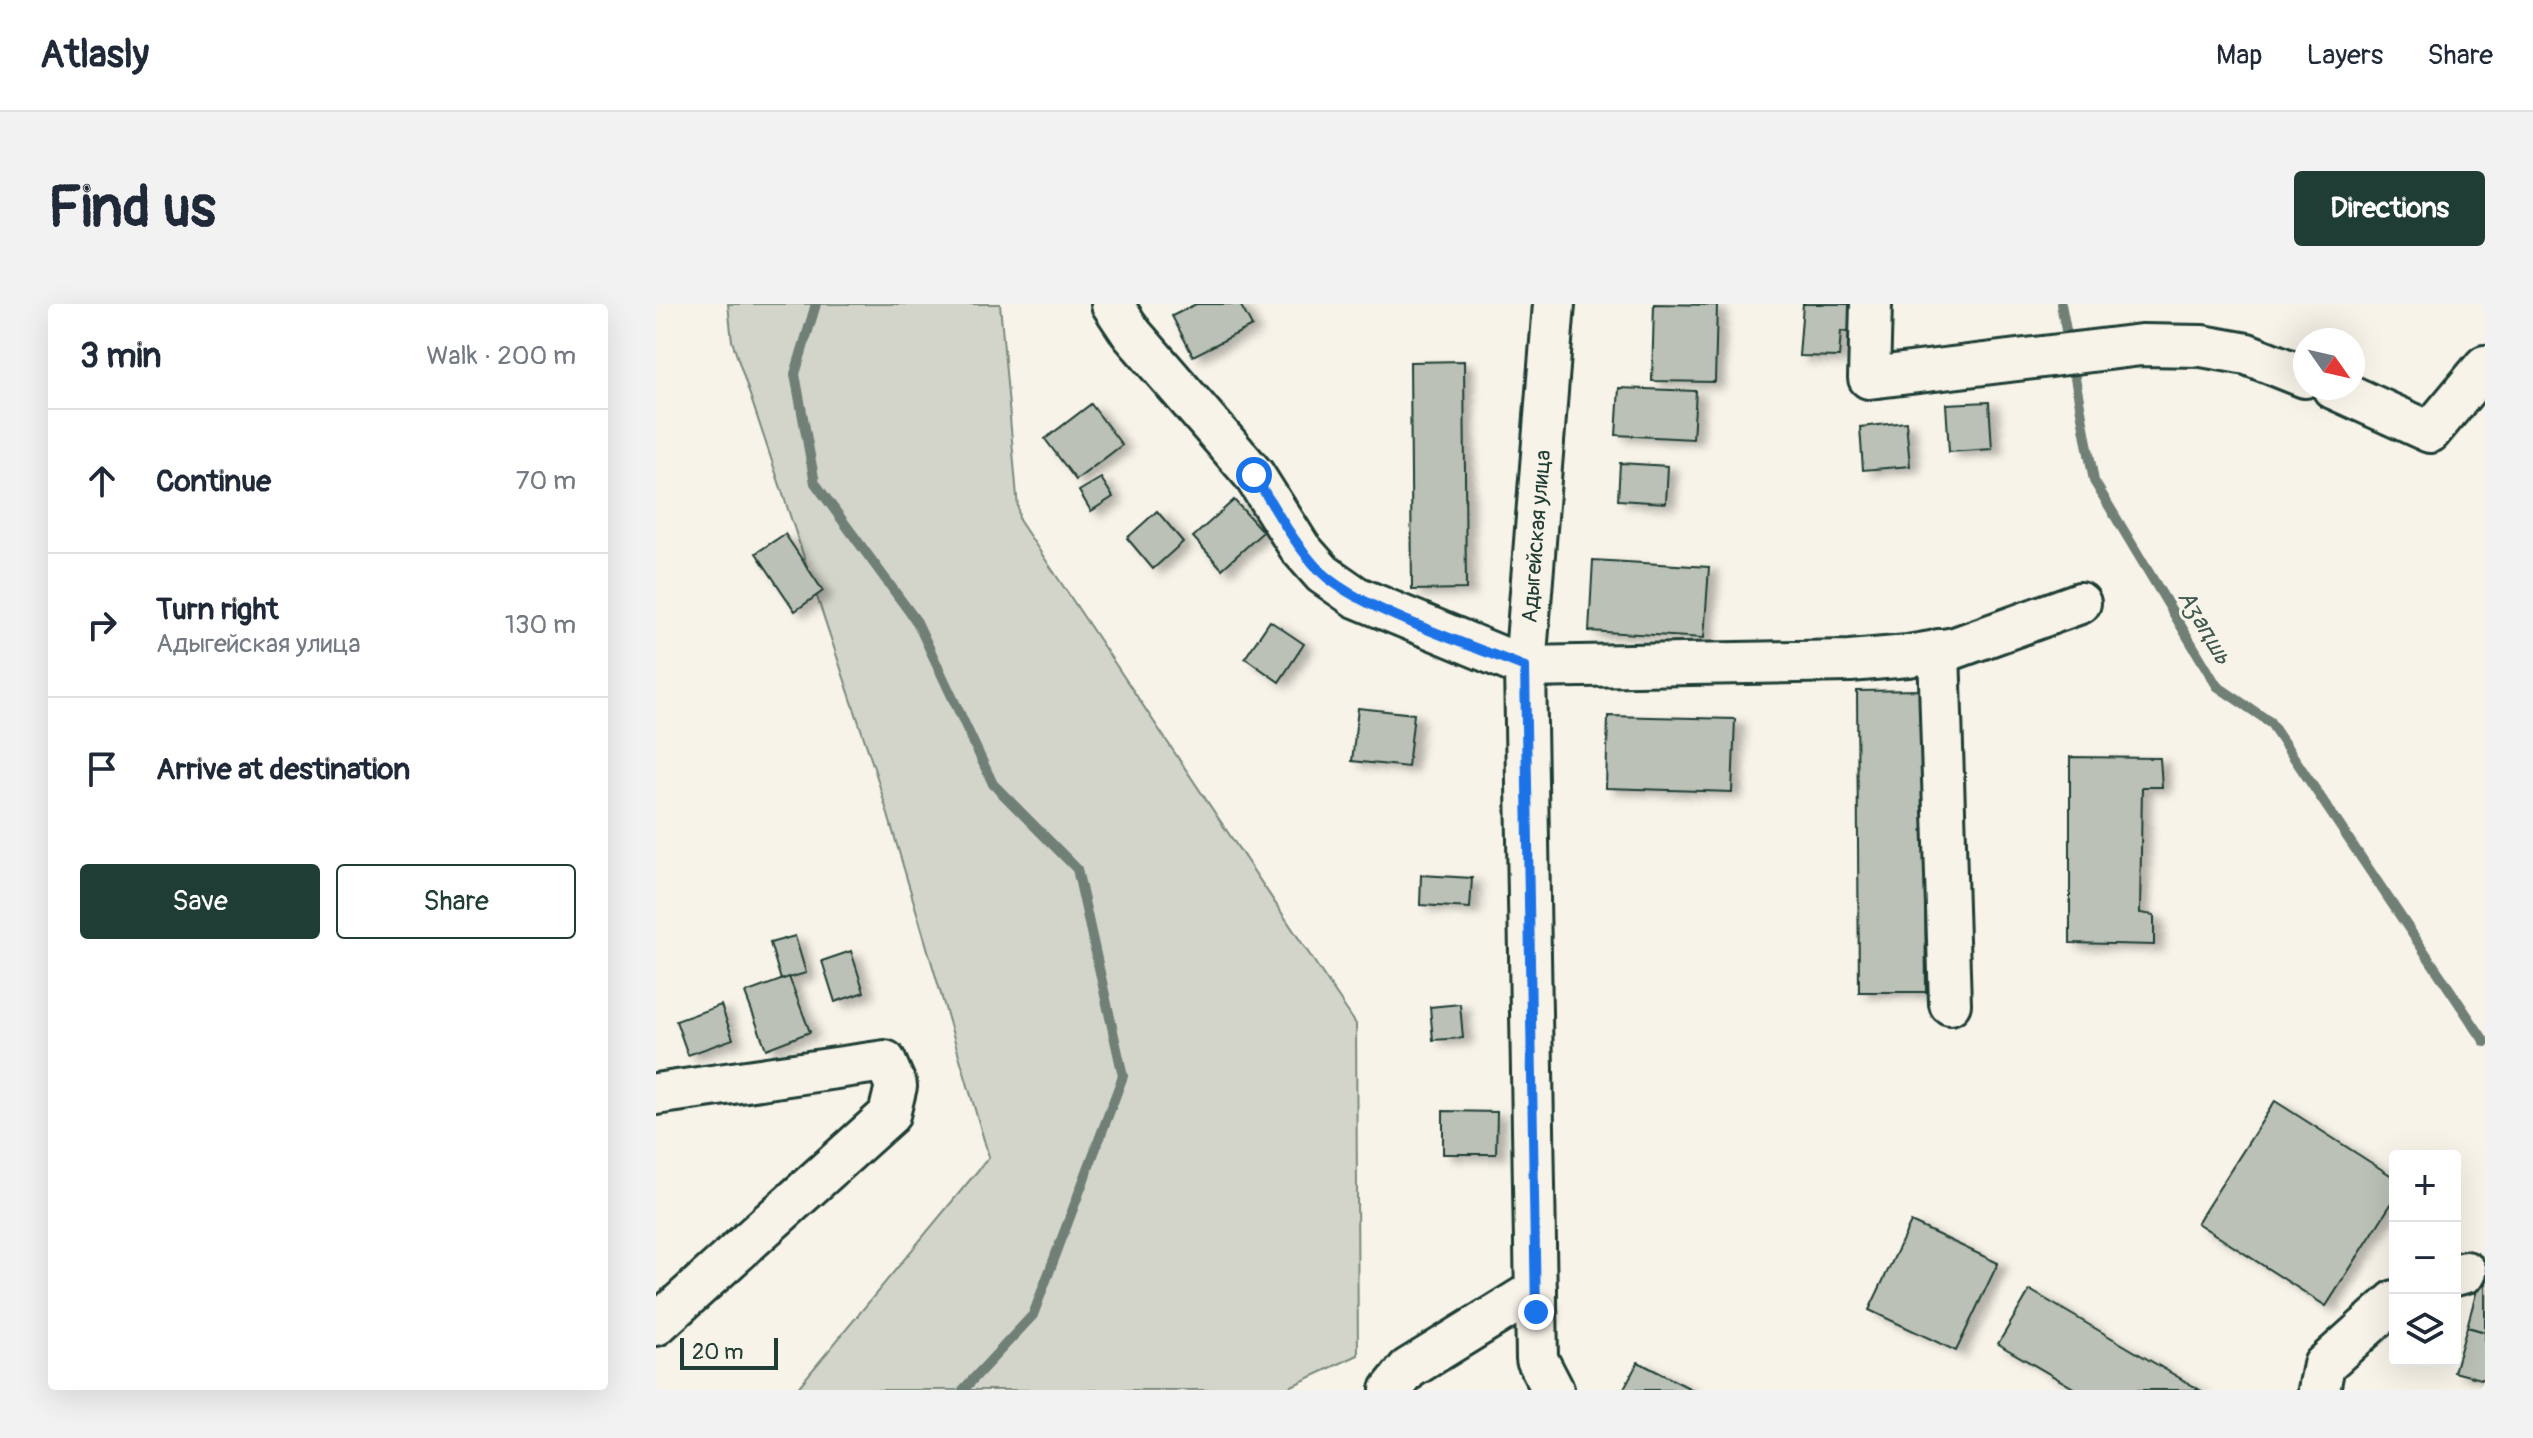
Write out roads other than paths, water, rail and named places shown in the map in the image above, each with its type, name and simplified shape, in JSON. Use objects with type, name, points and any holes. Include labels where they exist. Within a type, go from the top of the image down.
[{"type":"street","points":[[1112,304],[1132,334],[1254,475],[1300,548],[1323,574],[1356,597],[1525,667],[1850,661],[1939,650],[2080,603]]},
{"type":"street","name":"Адыгейская улица","points":[[1553,1390],[1537,1359],[1525,667],[1554,304]]},
{"type":"street","points":[[1871,304],[1869,378],[2141,345],[2202,346],[2247,354],[2293,372]]},
{"type":"street","points":[[2359,400],[2430,432],[2485,366]]},
{"type":"street","points":[[1939,650],[1950,1004]]},
{"type":"street","points":[[656,1094],[885,1061],[896,1086],[889,1115],[656,1325]]},
{"type":"street","points":[[1391,1390],[1408,1369],[1536,1290]]},
{"type":"street","points":[[2319,1390],[2324,1365],[2389,1306]]},
{"type":"waterway","points":[[816,304],[795,374],[815,483],[917,622],[993,784],[1077,869],[1123,1076],[1033,1315],[963,1390]]},
{"type":"waterway","name":"Аӡаԥшь","points":[[2061,304],[2069,346]]},
{"type":"waterway","name":"Аӡаԥшь","points":[[2072,362],[2094,481],[2217,686],[2270,722],[2485,1042]]}]
